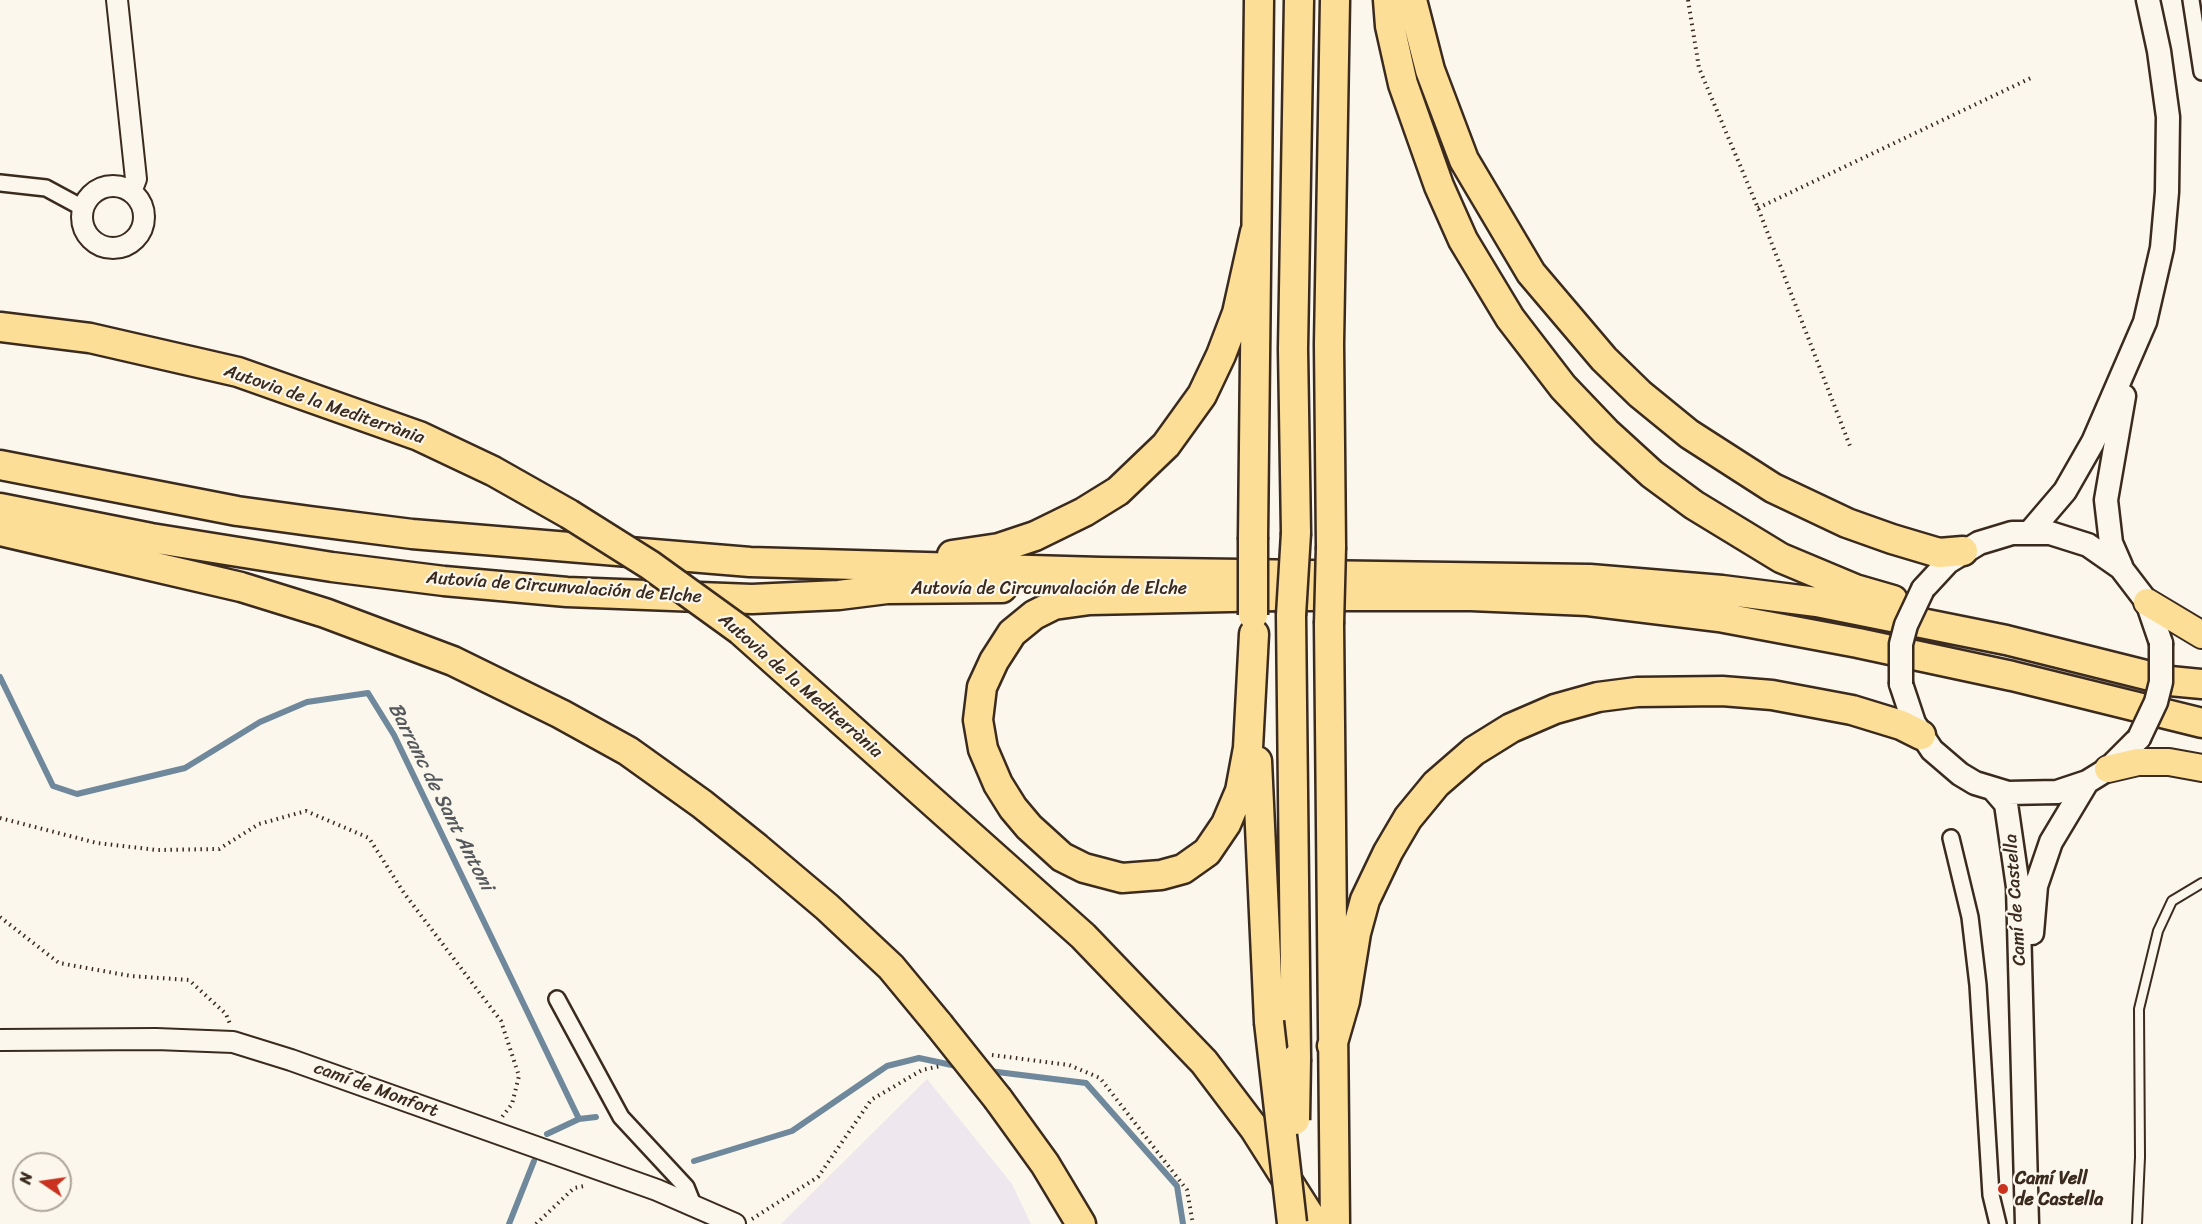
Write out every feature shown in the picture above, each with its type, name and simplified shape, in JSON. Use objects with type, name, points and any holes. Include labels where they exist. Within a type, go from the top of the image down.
[{"type":"highway","points":[[1259,0],[1253,624],[1261,894],[1269,1022],[1300,1224]]},
{"type":"highway","points":[[1299,0],[1293,349],[1296,533],[1284,606],[1300,1224]]},
{"type":"highway","points":[[1335,0],[1329,344],[1331,547],[1329,624],[1335,1224]]},
{"type":"highway","points":[[1388,0],[1389,26],[1403,84],[1439,186],[1463,240],[1510,318],[1563,387],[1606,432],[1652,474],[1739,534],[1781,558],[1855,589],[2181,672],[2202,682]]},
{"type":"highway","points":[[1412,0],[1430,70],[1447,119],[1464,160],[1486,202],[1532,273],[1572,323],[1611,366],[1640,394],[1689,434],[1773,488],[1847,523],[1892,539],[1939,553],[1963,551]]},
{"type":"highway","points":[[845,566],[999,548],[1035,536],[1118,492],[1166,445],[1202,395],[1238,313],[1255,232]]},
{"type":"highway","name":"Autovia de la Mediterrània","points":[[0,327],[90,338],[259,379],[419,436],[493,471],[569,514],[650,566],[740,630],[1099,953],[1204,1062],[1254,1128],[1300,1224]]},
{"type":"highway","points":[[0,465],[237,511],[412,534],[750,562],[845,566],[1590,579],[1722,590],[1817,602],[2006,640],[2170,681],[2202,682]]},
{"type":"highway","name":"Autovía de Circunvalación de Elche","points":[[0,508],[151,538],[320,566],[444,581],[579,593],[752,599],[839,595],[887,589],[1156,586],[1284,606]]},
{"type":"highway","points":[[0,531],[241,587],[325,613],[453,661],[561,714],[628,751],[702,804],[748,841],[827,907],[891,967],[998,1099],[1045,1164],[1081,1224]]},
{"type":"highway","points":[[1253,624],[1248,748],[1240,791],[1227,824],[1207,852],[1183,869],[1143,878],[1122,878],[1084,868],[1062,856],[1029,827],[1012,808],[998,784],[983,749],[978,720],[982,687],[994,661],[1012,633],[1034,615],[1054,605],[1090,600],[1284,606],[1471,596],[1576,601],[1719,617],[1990,672],[2202,723]]},
{"type":"highway","points":[[2147,602],[2202,634]]},
{"type":"highway","points":[[1332,1046],[1345,1000],[1350,963],[1365,900],[1388,852],[1408,818],[1436,784],[1474,751],[1511,728],[1555,709],[1598,697],[1637,692],[1722,691],[1773,695],[1852,710],[1901,725],[1921,735]]},
{"type":"highway","points":[[2098,776],[2138,762],[2169,762],[2202,768]]},
{"type":"main road","points":[[2030,532],[2065,491],[2093,442],[2145,322],[2162,248],[2167,192],[2168,117],[2159,51],[2148,0]]},
{"type":"main road","points":[[2121,568],[2109,534],[2106,500],[2118,423],[2138,339]]},
{"type":"main road","points":[[2098,776],[2041,795],[1993,789],[1959,774],[1945,763],[1921,735],[1909,711],[1902,684],[1901,644],[1909,616],[1923,589],[1948,562],[1963,551],[1995,537],[2030,532],[2050,533],[2088,545],[2121,568]]},
{"type":"main road","name":"Camí de Castella","points":[[2024,1016],[2037,886],[2051,842],[2098,776],[2139,738],[2156,702],[2161,682],[2160,642],[2147,602],[2121,568]]},
{"type":"main road","name":"Camí de Castella","points":[[1993,789],[2006,804],[2012,831],[2018,887],[2024,1016],[2027,1224]]},
{"type":"street","points":[[117,0],[136,179],[122,189],[94,192],[83,208],[81,217],[87,236],[103,247],[122,247],[138,236],[144,218],[142,208],[122,189]]},
{"type":"street","points":[[2191,0],[2202,72]]},
{"type":"street","points":[[0,183],[46,188],[83,208]]},
{"type":"street","points":[[1951,838],[1970,917],[1978,985],[1991,1195],[1997,1223]]},
{"type":"street","points":[[557,999],[621,1117],[686,1187],[694,1207]]},
{"type":"street","name":"camí de Monfort","points":[[0,1040],[156,1039],[238,1044],[291,1060],[617,1178],[657,1190],[735,1224]]},
{"type":"lane","points":[[2137,1224],[2140,1156],[2139,1009],[2158,931],[2172,901],[2202,883]]},
{"type":"path","points":[[1688,0],[1699,68],[1758,208],[1850,446]]},
{"type":"path","points":[[1758,208],[2033,77]]},
{"type":"path","points":[[0,818],[97,843],[157,850],[219,849],[259,824],[306,812],[369,838],[404,893],[501,1020],[519,1076],[512,1104],[490,1131]]},
{"type":"path","points":[[0,917],[59,963],[131,976],[189,980],[226,1014],[238,1044]]},
{"type":"path","points":[[536,1224],[574,1188],[617,1178]]},
{"type":"shaded area","points":[[927,1079],[1012,1184],[1031,1224],[781,1224]]},
{"type":"waterway","name":"Barranc de Sant Antoni","points":[[0,677],[53,786],[77,794],[185,768],[260,722],[307,702],[368,693],[394,735],[579,1119],[596,1117]]},
{"type":"waterway","name":"Barranc de Sant Antoni","points":[[694,1161],[792,1131],[887,1066],[919,1058],[961,1067]]},
{"type":"waterway","name":"Barranc de Sant Antoni","points":[[989,1071],[1086,1083],[1177,1186],[1183,1224]]},
{"type":"waterway","points":[[547,1134],[579,1119]]},
{"type":"waterway","points":[[509,1224],[534,1161]]},
{"type":"place","name":"Camí Vell de Castella","points":[[2003,1189]]}]
